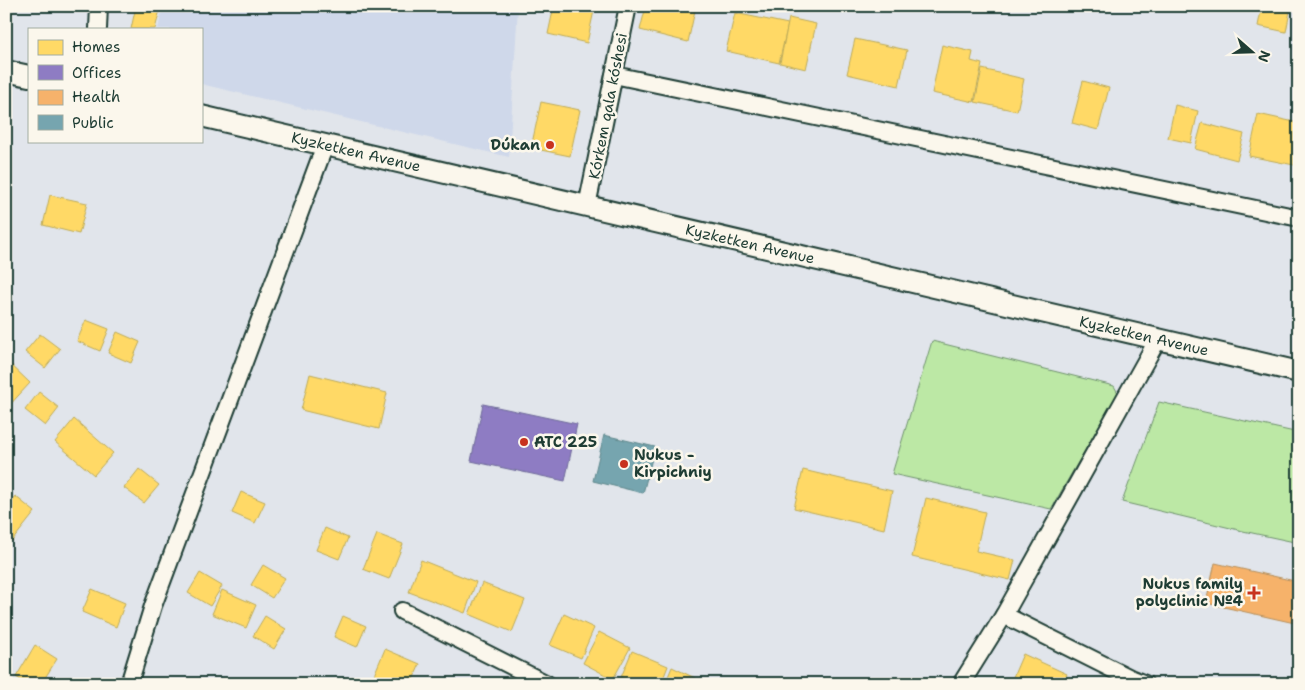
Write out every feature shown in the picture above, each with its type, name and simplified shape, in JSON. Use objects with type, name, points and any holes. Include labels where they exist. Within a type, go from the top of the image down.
[{"type":"street","points":[[98,28],[99,6]]},
{"type":"street","name":"Kórkem qala kóshesi","points":[[587,206],[628,6]]},
{"type":"street","points":[[6,71],[28,76]]},
{"type":"street","points":[[614,75],[1299,218]]},
{"type":"street","name":"Kyzketken Avenue","points":[[202,116],[1299,372]]},
{"type":"street","points":[[129,684],[153,606],[325,145]]},
{"type":"street","points":[[961,684],[1004,615],[1158,339]]},
{"type":"street","points":[[402,611],[547,684]]},
{"type":"street","points":[[1004,615],[1130,678],[1146,684]]},
{"type":"shaded area","points":[[163,6],[518,6],[509,157],[202,84],[202,28],[158,28]]},
{"type":"green space","points":[[932,341],[1114,386],[1118,393],[1051,509],[892,474]]},
{"type":"green space","points":[[1159,402],[1299,433],[1299,543],[1122,502]]},
{"type":"building: Homes","points":[[136,6],[161,6],[155,28],[131,28]]},
{"type":"building: Homes","points":[[554,6],[595,6],[587,43],[548,34]]},
{"type":"building: Homes","points":[[646,6],[696,6],[688,42],[640,30]]},
{"type":"building: Homes","points":[[1262,6],[1291,6],[1286,32],[1258,26]]},
{"type":"building: Homes","points":[[735,13],[788,24],[779,63],[726,51]]},
{"type":"building: Homes","points":[[789,18],[816,24],[806,69],[780,63]]},
{"type":"building: Homes","points":[[855,39],[907,50],[899,86],[847,74]]},
{"type":"building: Homes","points":[[942,45],[973,52],[971,61],[982,64],[974,102],[932,93]]},
{"type":"building: Homes","points":[[982,69],[1024,79],[1017,111],[975,102]]},
{"type":"building: Homes","points":[[1083,81],[1109,88],[1098,130],[1072,123]]},
{"type":"building: Homes","points":[[541,102],[580,110],[570,156],[531,148]]},
{"type":"building: Homes","points":[[1175,105],[1198,111],[1191,143],[1168,138]]},
{"type":"building: Homes","points":[[1258,114],[1299,123],[1299,166],[1249,156]]},
{"type":"building: Homes","points":[[1202,123],[1244,134],[1237,160],[1195,149]]},
{"type":"building: Homes","points":[[50,195],[87,203],[79,234],[43,225]]},
{"type":"building: Homes","points":[[86,320],[109,329],[100,351],[77,341]]},
{"type":"building: Homes","points":[[117,332],[140,342],[131,363],[108,353]]},
{"type":"building: Homes","points":[[40,334],[60,349],[45,368],[25,352]]},
{"type":"building: Homes","points":[[6,360],[30,383],[6,409]]},
{"type":"building: Homes","points":[[310,374],[387,393],[379,429],[301,410]]},
{"type":"building: Homes","points":[[39,392],[59,408],[45,426],[25,410]]},
{"type":"building: Homes","points":[[74,419],[113,453],[94,475],[55,442]]},
{"type":"building: Homes","points":[[139,469],[159,485],[144,503],[124,488]]},
{"type":"building: Homes","points":[[803,470],[892,491],[884,529],[794,508]]},
{"type":"building: Homes","points":[[241,492],[265,502],[255,523],[232,513]]},
{"type":"building: Homes","points":[[15,496],[35,512],[12,541],[6,536],[6,508]]},
{"type":"building: Homes","points":[[926,498],[985,512],[976,551],[1015,560],[1010,580],[912,557]]},
{"type":"building: Homes","points":[[325,528],[348,538],[339,559],[316,550]]},
{"type":"building: Homes","points":[[377,534],[403,544],[389,579],[363,569]]},
{"type":"building: Homes","points":[[421,560],[476,582],[465,613],[409,592]]},
{"type":"building: Homes","points":[[263,565],[285,578],[272,598],[251,585]]},
{"type":"building: Homes","points":[[200,573],[222,586],[210,606],[188,593]]},
{"type":"building: Homes","points":[[482,583],[525,600],[512,632],[469,614]]},
{"type":"building: Homes","points":[[92,589],[125,603],[116,627],[82,612]]},
{"type":"building: Homes","points":[[222,590],[256,605],[246,628],[212,614]]},
{"type":"building: Homes","points":[[564,614],[594,628],[581,658],[550,645]]},
{"type":"building: Homes","points":[[265,616],[286,629],[274,649],[253,636]]},
{"type":"building: Homes","points":[[343,616],[366,626],[357,647],[334,637]]},
{"type":"building: Homes","points":[[599,632],[630,648],[613,679],[583,663]]},
{"type":"building: Homes","points":[[35,645],[57,659],[41,684],[27,684],[16,677]]},
{"type":"building: Homes","points":[[385,649],[420,664],[411,684],[394,684],[374,675]]},
{"type":"building: Homes","points":[[632,651],[668,666],[661,684],[623,684],[619,682]]},
{"type":"building: Homes","points":[[1023,654],[1067,674],[1063,684],[1010,684]]},
{"type":"building: Homes","points":[[672,667],[697,679],[695,684],[665,684]]},
{"type":"building: Offices","name":"АТС 225","points":[[483,404],[577,424],[565,481],[471,461]]},
{"type":"building: Health","name":"Nukus family polyclinic №4","points":[[1215,563],[1299,582],[1299,624],[1206,603]]},
{"type":"building: Public","name":"Nukus - Kirpichniy","points":[[604,435],[655,447],[643,493],[593,481]]},
{"type":"place","name":"Dúkan","points":[[550,145]]},
{"type":"place","name":"АТС 225","points":[[524,442]]},
{"type":"place","name":"Nukus - Kirpichniy","points":[[624,464]]},
{"type":"place","name":"Nukus family polyclinic №4","points":[[1254,593]]}]
